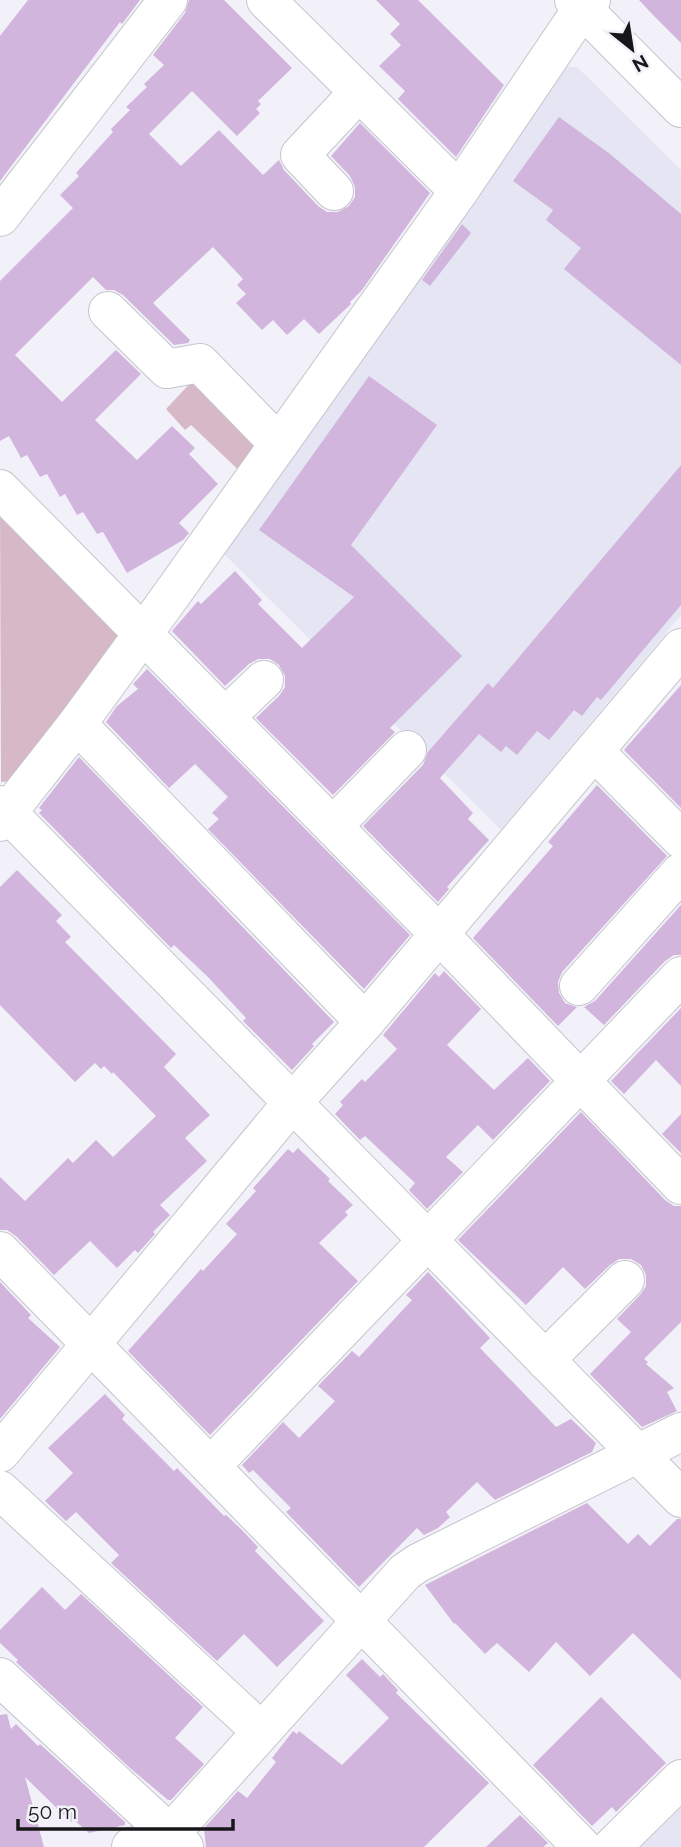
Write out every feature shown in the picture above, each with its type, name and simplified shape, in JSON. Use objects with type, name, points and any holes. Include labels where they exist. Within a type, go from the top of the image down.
[{"type":"street","points":[[0,218],[168,0]]},
{"type":"street","points":[[266,0],[459,191]]},
{"type":"street","points":[[681,108],[582,3],[459,191],[143,634],[77,724],[2,813],[293,1102],[681,1498]]},
{"type":"street","points":[[334,191],[300,155],[359,92]]},
{"type":"street","points":[[108,311],[167,369],[200,363],[279,444]]},
{"type":"street","points":[[0,489],[439,934],[681,1185]]},
{"type":"street","points":[[0,1453],[293,1102],[365,1022],[681,648]]},
{"type":"street","points":[[225,717],[264,680]]},
{"type":"street","points":[[77,724],[365,1022]]},
{"type":"street","points":[[333,827],[407,750]]},
{"type":"street","points":[[594,751],[681,839]]},
{"type":"street","points":[[579,986],[681,872]]},
{"type":"street","points":[[211,1466],[681,976]]},
{"type":"street","points":[[0,1251],[582,1847]]},
{"type":"street","points":[[545,1360],[625,1280]]},
{"type":"street","points":[[131,1847],[177,1841],[261,1731],[405,1572],[418,1563],[681,1432]]},
{"type":"street","points":[[0,1490],[261,1731]]},
{"type":"street","points":[[0,1677],[177,1841]]},
{"type":"street","points":[[612,1847],[681,1779]]},
{"type":"shaded area","points":[[565,67],[577,67],[681,170],[681,615],[501,830],[219,549]]},
{"type":"shaded area","points":[[196,377],[267,447],[246,477],[191,425],[185,430],[166,409]]},
{"type":"shaded area","points":[[0,504],[122,631],[14,781],[1,782]]},
{"type":"shaded area","points":[[681,1804],[681,1847],[637,1847]]},
{"type":"building","points":[[28,0],[140,0],[122,24],[120,22],[0,181],[0,36]]},
{"type":"building","points":[[189,0],[224,0],[292,68],[258,101],[261,104],[256,109],[260,113],[237,136],[192,91],[149,134],[181,166],[219,130],[263,175],[279,160],[284,170],[318,206],[327,212],[338,212],[349,206],[355,197],[355,187],[350,176],[331,156],[360,123],[430,193],[351,304],[319,334],[304,319],[287,335],[273,320],[262,330],[236,303],[246,294],[237,285],[243,279],[213,247],[153,303],[190,340],[188,343],[174,345],[123,295],[114,290],[106,290],[93,277],[15,355],[62,402],[116,350],[141,374],[95,420],[137,460],[172,426],[195,448],[189,454],[218,484],[179,523],[189,533],[183,540],[127,573],[103,532],[97,534],[83,512],[77,515],[65,494],[60,497],[47,474],[40,477],[27,455],[21,458],[9,436],[0,441],[0,281],[73,208],[60,195],[79,176],[76,173],[113,132],[111,129],[130,110],[126,107],[147,87],[144,84],[164,65],[153,55],[185,13]]},
{"type":"building","points":[[376,0],[418,0],[504,85],[456,157],[398,99],[405,91],[379,66],[401,45],[390,34],[400,24]]},
{"type":"building","points":[[639,0],[681,0],[681,43],[654,16]]},
{"type":"building","points":[[559,117],[610,154],[681,214],[681,365],[564,269],[581,248],[546,220],[553,210],[513,181]]},
{"type":"building","points":[[462,224],[471,233],[430,286],[422,280]]},
{"type":"building","points":[[369,376],[437,425],[351,545],[462,656],[390,728],[395,732],[333,795],[256,718],[285,687],[285,676],[279,665],[270,659],[258,659],[225,686],[172,631],[198,601],[201,604],[235,571],[262,600],[258,604],[302,648],[354,597],[259,530]]},
{"type":"building","points":[[681,465],[681,605],[601,700],[597,697],[582,716],[574,710],[549,740],[537,731],[517,755],[506,746],[501,752],[479,734],[440,778],[473,813],[468,819],[489,840],[447,887],[449,889],[438,902],[363,826],[423,765],[428,752],[488,683],[493,688]]},
{"type":"building","points":[[147,669],[410,935],[364,989],[208,829],[219,819],[212,813],[228,797],[195,764],[169,788],[106,722],[117,706],[138,689],[133,684]]},
{"type":"building","points":[[681,685],[681,808],[624,750]]},
{"type":"building","points":[[79,757],[334,1022],[292,1070],[243,1021],[246,1018],[208,977],[174,945],[171,948],[39,813],[42,810],[39,808]]},
{"type":"building","points":[[597,785],[667,856],[562,972],[558,982],[559,993],[565,1003],[577,1007],[558,1026],[473,938],[553,846],[548,842]]},
{"type":"building","points":[[17,870],[62,915],[56,921],[71,937],[65,942],[176,1054],[164,1067],[210,1115],[185,1138],[207,1161],[160,1205],[170,1215],[138,1253],[135,1250],[117,1268],[90,1241],[54,1275],[16,1236],[7,1230],[0,1230],[0,1177],[25,1201],[68,1158],[73,1163],[96,1140],[113,1157],[156,1116],[104,1066],[101,1069],[95,1063],[75,1082],[0,1005],[0,887]]},
{"type":"building","points":[[681,905],[681,955],[674,955],[665,961],[604,1025],[584,1007],[595,1001]]},
{"type":"building","points":[[444,971],[481,1009],[447,1045],[494,1090],[528,1058],[550,1081],[493,1140],[478,1125],[446,1157],[463,1172],[427,1209],[409,1190],[415,1183],[365,1136],[360,1140],[335,1114],[343,1105],[340,1102],[362,1079],[365,1082],[397,1049],[383,1035],[435,973],[439,977]]},
{"type":"building","points":[[681,1008],[681,1086],[656,1060],[624,1094],[611,1081]]},
{"type":"building","points":[[581,1112],[665,1200],[674,1206],[681,1206],[681,1322],[644,1359],[648,1362],[646,1364],[674,1388],[667,1392],[677,1411],[642,1427],[590,1374],[631,1332],[617,1319],[646,1286],[646,1275],[641,1265],[631,1259],[619,1259],[585,1289],[563,1267],[526,1305],[458,1240]]},
{"type":"building","points":[[681,1114],[681,1153],[662,1134]]},
{"type":"building","points":[[298,1148],[353,1205],[345,1212],[348,1215],[319,1243],[358,1281],[210,1435],[128,1351],[201,1269],[203,1271],[237,1234],[226,1224],[256,1191],[253,1188],[288,1149],[293,1153]]},
{"type":"building","points":[[428,1272],[490,1338],[480,1348],[556,1427],[571,1419],[596,1443],[592,1452],[495,1500],[477,1482],[446,1512],[450,1517],[438,1528],[424,1535],[417,1528],[359,1587],[286,1512],[291,1508],[253,1470],[249,1473],[242,1465],[283,1422],[299,1438],[335,1401],[318,1386],[352,1351],[359,1357],[412,1300],[406,1295]]},
{"type":"building","points":[[0,1282],[31,1315],[28,1318],[60,1347],[0,1419]]},
{"type":"building","points":[[105,1394],[125,1415],[122,1419],[174,1471],[177,1468],[224,1516],[242,1530],[258,1547],[255,1551],[324,1621],[277,1667],[244,1634],[217,1661],[111,1563],[119,1555],[76,1512],[66,1521],[45,1501],[73,1473],[48,1448]]},
{"type":"building","points":[[587,1503],[628,1544],[638,1534],[650,1546],[677,1519],[681,1519],[681,1680],[633,1633],[590,1676],[556,1642],[529,1672],[497,1643],[485,1654],[454,1624],[425,1585]]},
{"type":"building","points":[[42,1587],[65,1610],[81,1594],[203,1707],[175,1738],[204,1764],[171,1800],[130,1768],[16,1662],[18,1660],[0,1643],[0,1630]]},
{"type":"building","points":[[362,1659],[380,1677],[383,1674],[398,1690],[396,1693],[489,1783],[424,1847],[206,1847],[204,1828],[238,1791],[247,1798],[276,1762],[272,1758],[293,1731],[297,1734],[299,1731],[342,1765],[389,1718],[346,1675]]},
{"type":"building","points":[[601,1697],[666,1763],[616,1812],[612,1807],[592,1826],[533,1765]]},
{"type":"building","points":[[7,1714],[11,1729],[16,1724],[38,1746],[40,1744],[125,1822],[125,1825],[89,1833],[74,1820],[71,1822],[25,1777],[44,1847],[0,1847],[0,1715]]},
{"type":"building","points":[[520,1815],[548,1843],[543,1847],[486,1847]]}]
